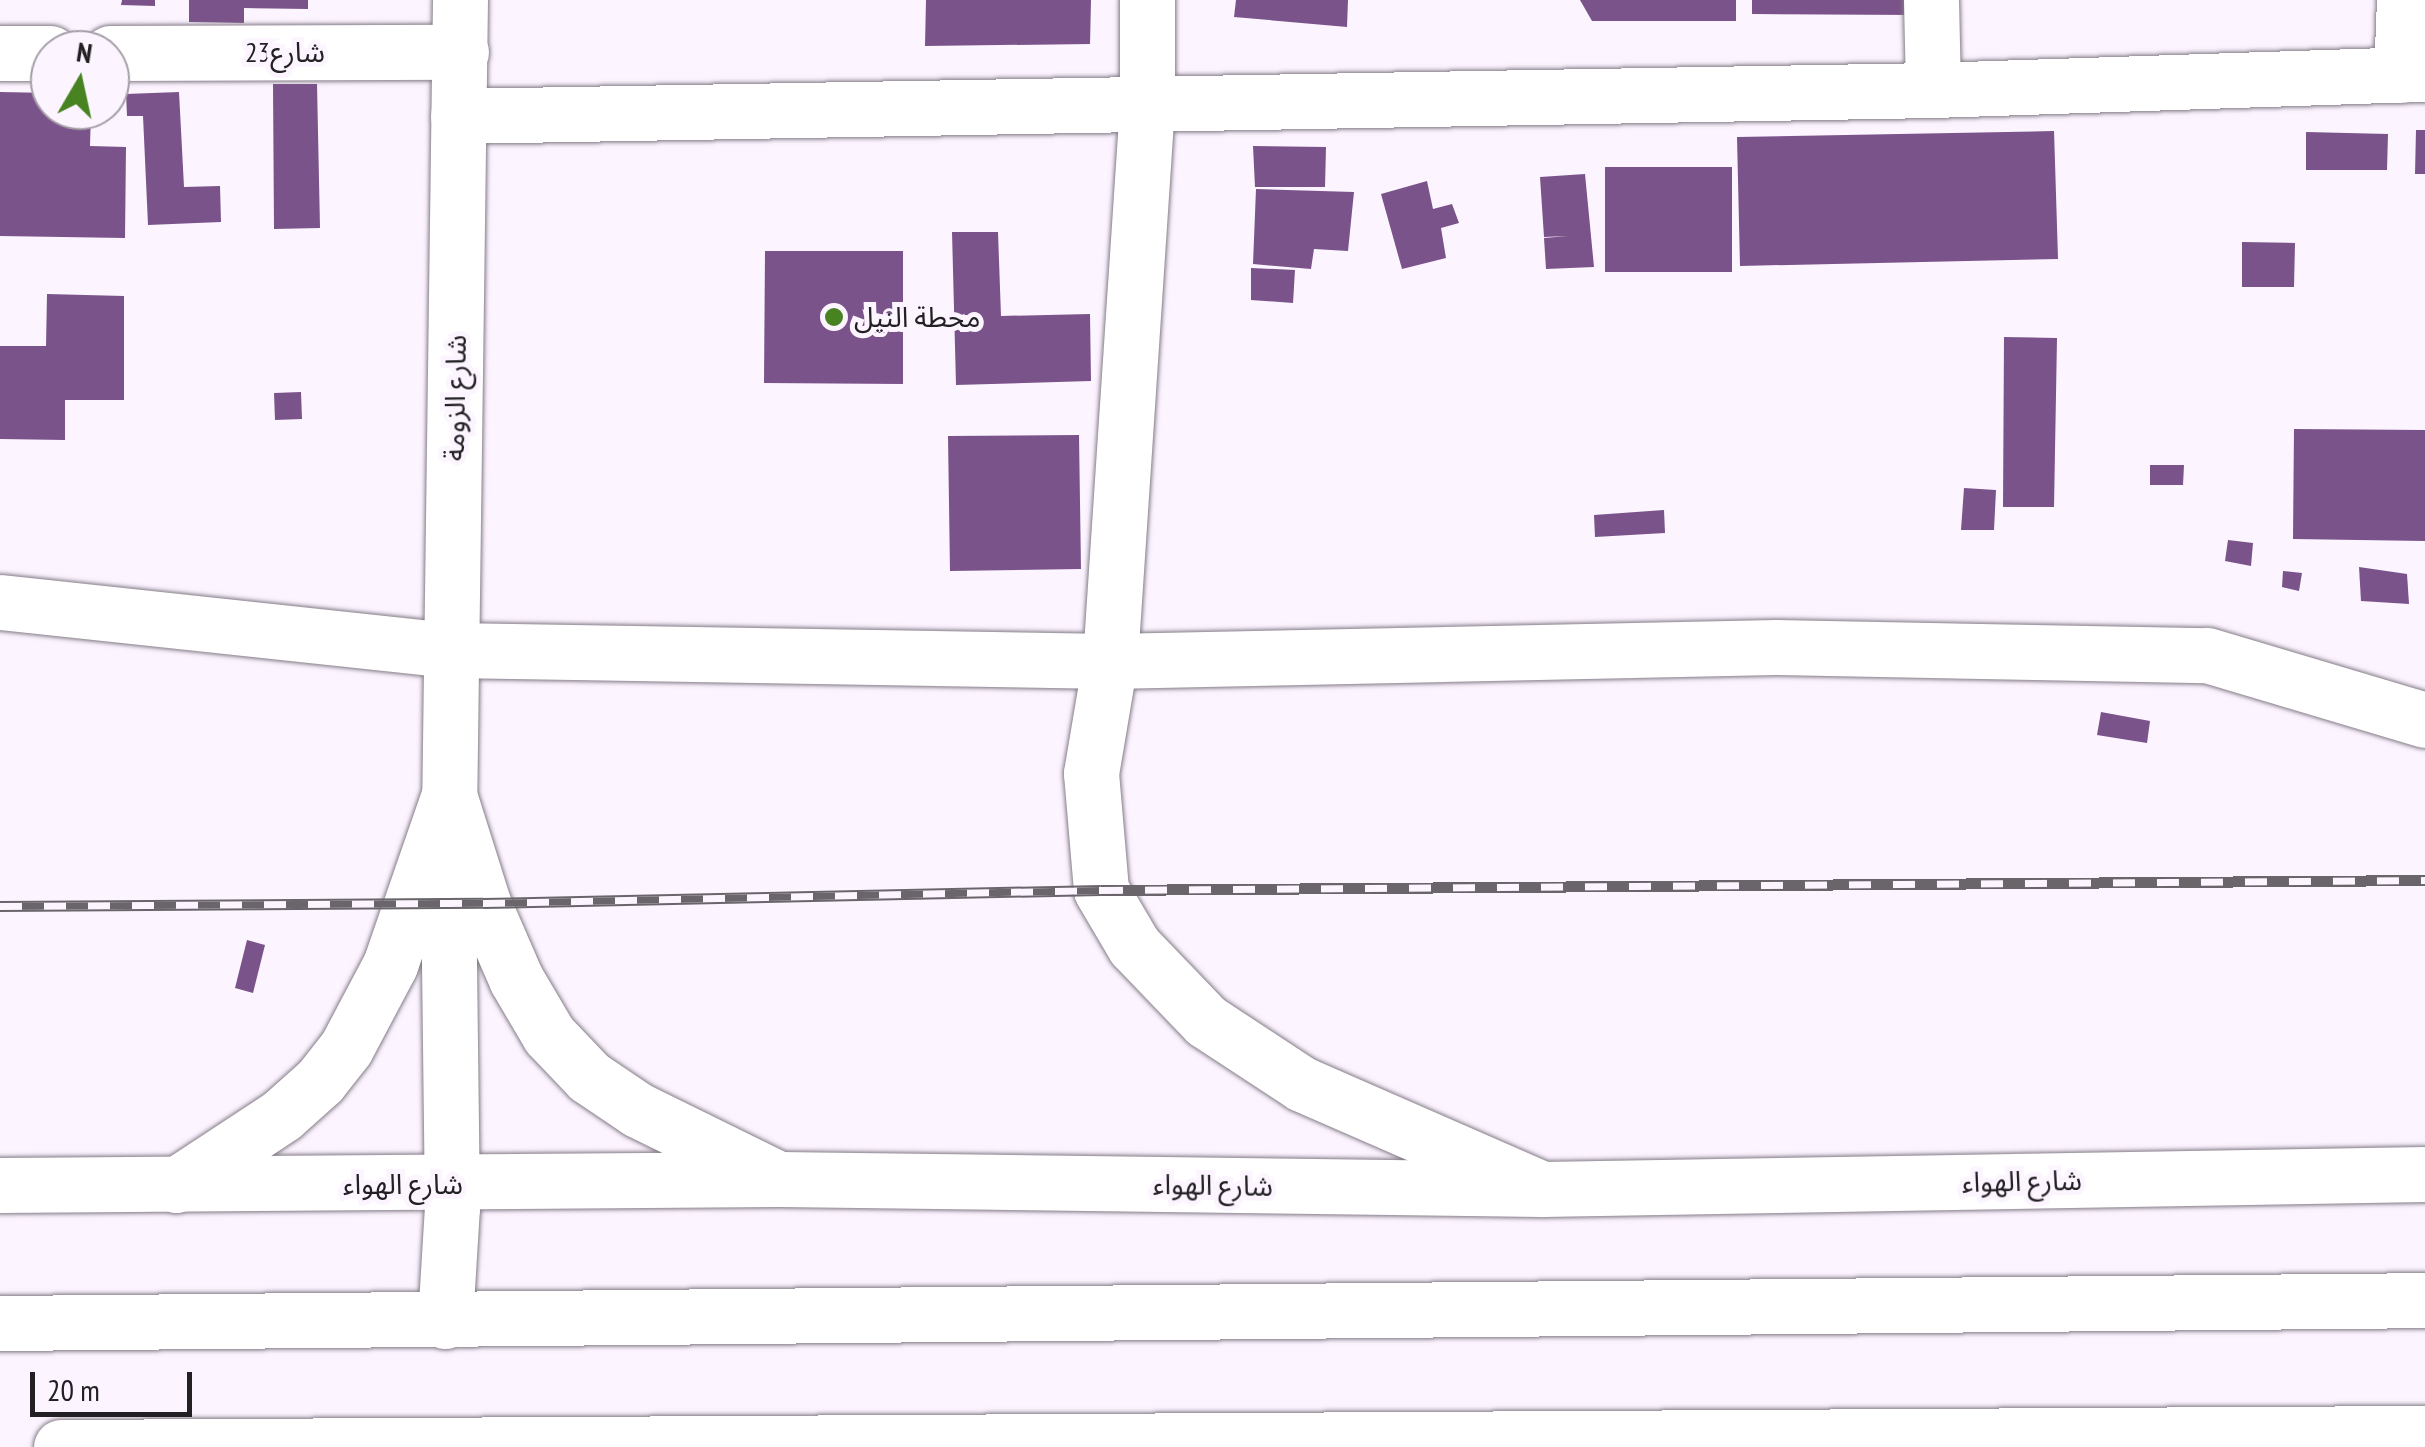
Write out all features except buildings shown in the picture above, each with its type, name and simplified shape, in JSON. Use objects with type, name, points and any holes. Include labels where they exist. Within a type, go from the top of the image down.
[{"type":"main road","points":[[1147,0],[1147,105],[1110,661],[1090,773],[1101,890],[1134,946],[1206,1021],[1302,1084],[1542,1189]]},
{"type":"main road","points":[[1931,0],[1933,90]]},
{"type":"main road","points":[[458,116],[1933,90],[2413,74],[2404,0]]},
{"type":"main road","name":"شارع23","points":[[130,51],[461,26]]},
{"type":"main road","name":"شارع الزومة","points":[[445,1321],[452,1184],[449,795],[461,26]]},
{"type":"main road","points":[[0,54],[30,53]]},
{"type":"main road","points":[[0,602],[452,650],[1110,661],[1776,647],[2207,655],[2425,720]]},
{"type":"main road","points":[[449,795],[483,903],[516,979],[549,1035],[590,1077],[638,1110],[779,1179]]},
{"type":"main road","points":[[176,1185],[282,1115],[320,1081],[346,1048],[390,965],[449,795]]},
{"type":"main road","name":"شارع الهواء","points":[[0,1186],[779,1179],[1542,1189],[2425,1174]]},
{"type":"main road","points":[[0,1323],[2425,1300]]},
{"type":"main road","points":[[60,1447],[1153,1444],[2425,1433]]},
{"type":"railway","points":[[0,906],[483,903],[1101,890],[2425,880]]},
{"type":"place","name":"محطة النيل","points":[[834,317]]}]
